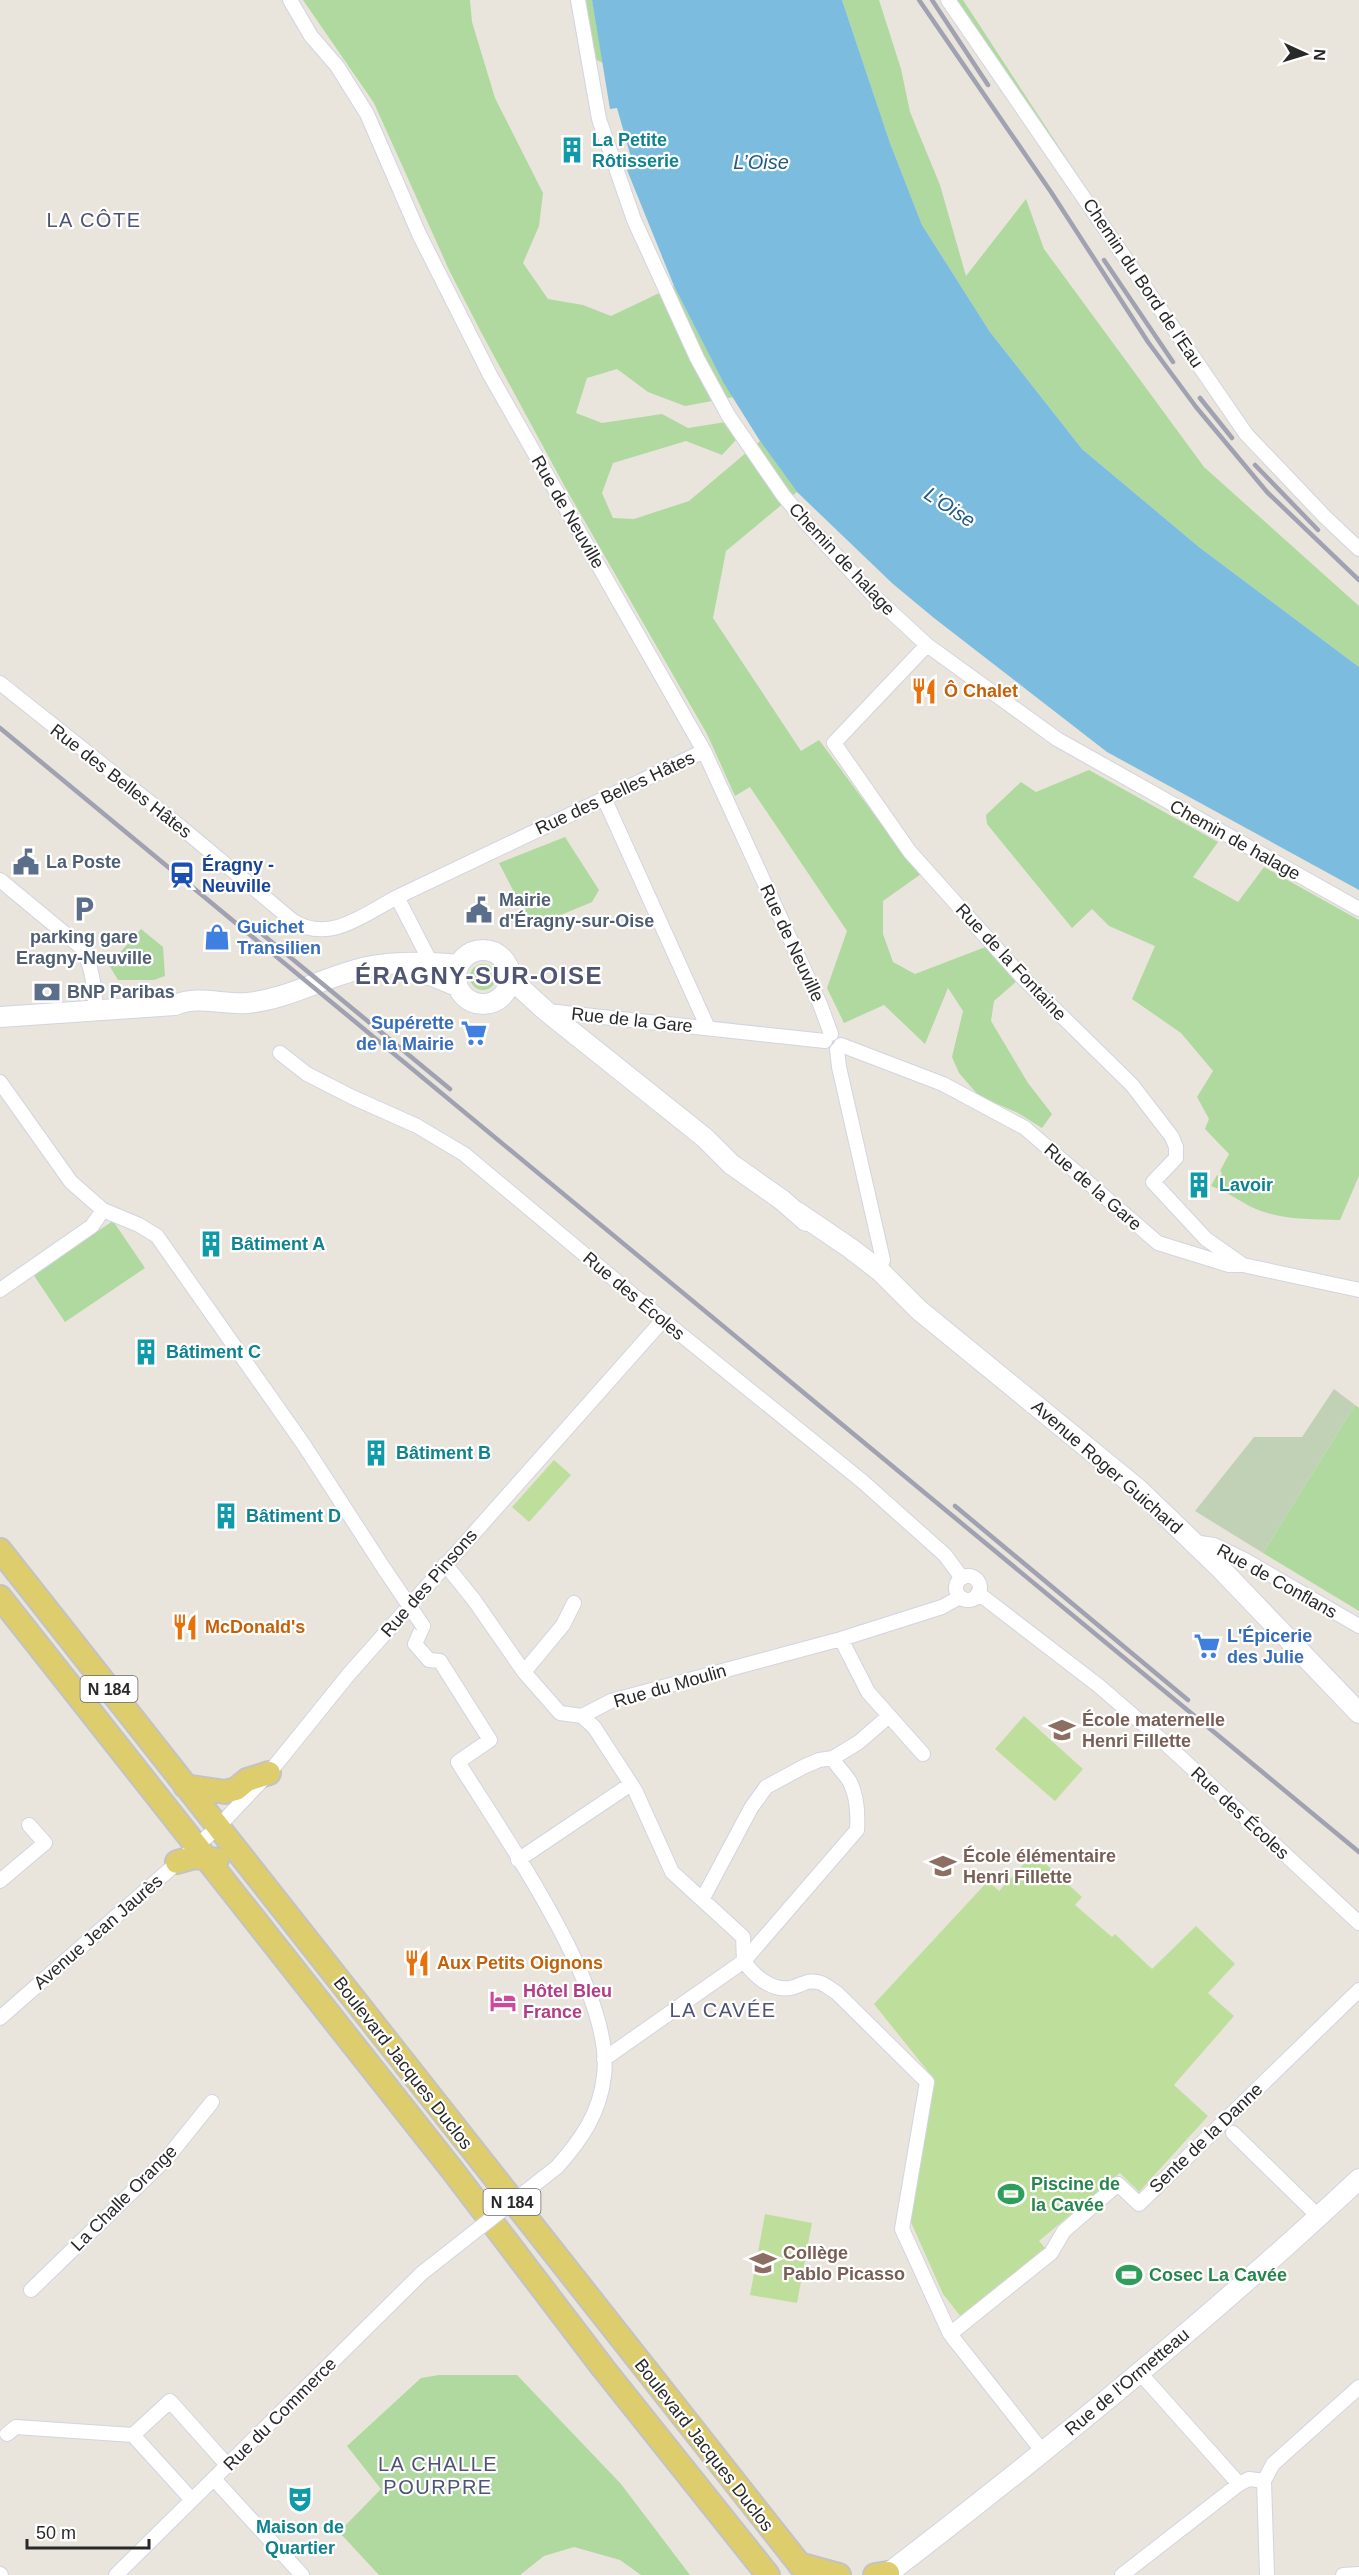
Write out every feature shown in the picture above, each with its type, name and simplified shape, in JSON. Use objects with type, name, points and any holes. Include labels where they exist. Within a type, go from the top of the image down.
[{"type":"main road","points":[[490,951],[504,961],[507,985],[491,1002],[475,1002],[461,993],[456,972],[459,965],[472,952],[490,951]]},
{"type":"main road","points":[[0,1017],[175,1005],[192,999],[223,1003],[256,1001],[273,998],[367,967],[431,963],[459,965]]},
{"type":"main road","points":[[175,1005],[191,1013],[257,1011],[281,1006],[343,983],[396,973],[430,975],[458,986]]},
{"type":"main road","name":"Avenue Roger Guichard","points":[[507,985],[546,1011],[705,1138],[731,1164],[879,1270],[919,1310],[1138,1489],[1194,1542],[1359,1713]]},
{"type":"main road","name":"Avenue Roger Guichard","points":[[789,1206],[871,1281],[919,1310]]},
{"type":"main road","points":[[847,1257],[871,1273],[879,1270]]},
{"type":"main road","name":"Boulevard Jacques Duclos","points":[[0,1550],[803,2570]]},
{"type":"main road","name":"Boulevard Jacques Duclos","points":[[0,1597],[453,2171],[603,2368],[768,2575]]},
{"type":"main road","points":[[185,1786],[225,1792],[236,1789],[247,1780],[269,1773]]},
{"type":"main road","name":"N 184","points":[[156,1796],[170,1799],[195,1819],[217,1828]]},
{"type":"main road","points":[[177,1862],[200,1851]]},
{"type":"main road","name":"N 184","points":[[200,1851],[225,1863],[244,1878],[259,1881]]},
{"type":"main road","name":"Rue de l'Ormetteau","points":[[884,2575],[1043,2452],[1140,2373],[1319,2217],[1359,2179]]},
{"type":"main road","points":[[803,2570],[839,2575]]},
{"type":"street","name":"Rue de Neuville","points":[[290,0],[311,36],[337,66],[367,114],[419,234],[490,375],[704,751],[820,1004],[828,1037]]},
{"type":"street","name":"Chemin de halage","points":[[578,0],[600,119],[634,220],[697,358],[728,415],[783,495],[816,534],[873,595],[927,645],[1057,739],[1359,909]]},
{"type":"street","name":"Chemin du Bord de l'Eau","points":[[948,0],[1246,434],[1325,517],[1359,549]]},
{"type":"street","name":"Rue de la Fontaine","points":[[927,645],[834,743],[910,852],[1022,977],[1132,1085],[1172,1137],[1176,1147],[1176,1158],[1153,1182],[1206,1239],[1243,1265]]},
{"type":"street","name":"Rue des Belles Hâtes","points":[[0,684],[300,926],[334,929],[348,924],[397,897],[704,751]]},
{"type":"street","points":[[604,798],[708,1028]]},
{"type":"street","points":[[0,880],[81,947],[93,974],[96,1009]]},
{"type":"street","points":[[397,897],[431,963]]},
{"type":"street","name":"Rue de la Gare","points":[[546,1011],[708,1028],[828,1037],[828,1049],[839,1048],[943,1084],[1025,1128],[1158,1243],[1228,1265],[1243,1265],[1359,1290]]},
{"type":"street","points":[[839,1048],[839,1067],[883,1260],[879,1270]]},
{"type":"street","name":"Rue des Écoles","points":[[280,1053],[307,1074],[417,1126],[464,1154],[663,1320],[862,1481],[945,1555],[962,1578]]},
{"type":"street","points":[[0,1082],[71,1182],[103,1210],[92,1226],[0,1290]]},
{"type":"street","name":"Rue du Commerce","points":[[103,1210],[139,1225],[157,1236],[304,1445],[423,1626],[416,1644],[429,1660],[440,1660],[490,1740],[458,1762],[556,1922],[592,2000],[605,2074],[601,2098],[590,2124],[578,2144],[556,2167],[422,2273],[117,2575]]},
{"type":"street","name":"Rue des Pinsons","points":[[200,1851],[217,1828],[269,1773],[334,1691],[663,1320]]},
{"type":"street","name":"Rue de Conflans","points":[[1194,1542],[1214,1545],[1245,1560],[1359,1626]]},
{"type":"street","points":[[445,1564],[474,1600],[524,1672],[560,1713],[582,1716],[594,1727],[631,1784],[672,1872],[743,1937],[744,1961],[753,1974],[779,1988],[792,1988],[805,1981],[821,1983],[837,1993],[927,2082],[902,2229],[950,2334],[1043,2452]]},
{"type":"street","points":[[968,1576],[975,1578],[979,1587],[978,1593],[969,1599],[960,1597],[956,1586],[962,1578],[968,1576]]},
{"type":"street","name":"Rue des Écoles","points":[[978,1593],[1099,1686],[1165,1743],[1359,1923]]},
{"type":"street","name":"Rue du Moulin","points":[[582,1716],[611,1701],[841,1639],[942,1607],[960,1597]]},
{"type":"street","points":[[524,1672],[563,1625],[574,1603]]},
{"type":"street","points":[[841,1639],[868,1692],[922,1754]]},
{"type":"street","points":[[703,1898],[750,1808],[766,1787],[811,1763],[833,1758],[859,1742],[889,1716]]},
{"type":"street","points":[[604,2059],[744,1961],[857,1830],[858,1814],[849,1781],[837,1768],[833,1758]]},
{"type":"street","points":[[518,1860],[631,1784]]},
{"type":"street","points":[[0,1881],[45,1843],[29,1825]]},
{"type":"street","name":"Avenue Jean Jaurès","points":[[0,2018],[177,1862]]},
{"type":"street","name":"Sente de la Danne","points":[[950,2334],[1051,2253],[1064,2231],[1118,2184],[1138,2204],[1359,1990]]},
{"type":"street","name":"La Challe Orange","points":[[31,2290],[167,2158],[212,2102]]},
{"type":"street","name":"Sente de la Danne","points":[[1233,2133],[1319,2217]]},
{"type":"street","points":[[1140,2373],[1239,2484]]},
{"type":"street","points":[[1267,2575],[1264,2481],[1273,2464],[1280,2457],[1359,2387]]},
{"type":"street","points":[[133,2435],[170,2401],[228,2466]]},
{"type":"street","points":[[7,2434],[16,2427],[133,2435],[192,2500]]},
{"type":"street","points":[[214,2479],[302,2575]]},
{"type":"street","points":[[1122,2575],[1239,2484],[1249,2479],[1264,2481]]},
{"type":"street","points":[[1342,2575],[1359,2574]]},
{"type":"green space","points":[[303,0],[470,0],[472,22],[495,98],[543,193],[539,226],[523,263],[548,299],[583,305],[611,316],[674,286],[723,382],[734,397],[685,406],[648,392],[617,369],[587,378],[576,413],[602,423],[662,414],[688,428],[726,422],[736,440],[722,455],[686,441],[613,463],[602,493],[613,518],[634,519],[689,501],[760,441],[797,492],[726,551],[713,618],[801,751],[819,740],[921,874],[883,901],[883,934],[893,962],[915,974],[988,946],[1018,980],[994,1001],[991,1021],[1028,1083],[1052,1114],[1042,1128],[1018,1113],[979,1096],[959,1073],[952,1057],[963,1011],[948,988],[925,1044],[884,1005],[844,1023],[827,988],[847,931],[750,787],[735,796],[707,734],[565,487],[481,332],[450,272],[374,103]]},
{"type":"green space","points":[[586,0],[592,0],[603,63],[593,58]]},
{"type":"green space","points":[[842,0],[879,0],[901,69],[910,112],[940,185],[966,276],[1026,199],[1044,249],[1204,467],[1359,606],[1359,667],[1199,547],[1082,449],[990,332],[922,225],[890,143]]},
{"type":"green space","points":[[963,0],[1076,173],[953,1]]},
{"type":"green space","points":[[1089,770],[1218,842],[1193,877],[1238,902],[1264,867],[1359,920],[1359,1176],[1340,1220],[1271,1214],[1211,1186],[1217,1175],[1220,1177],[1222,1173],[1220,1171],[1229,1154],[1205,1129],[1209,1119],[1197,1097],[1213,1071],[1181,1033],[1132,999],[1155,946],[1109,926],[1092,909],[1072,928],[987,824],[986,815],[1021,782],[1036,792]]},
{"type":"green space","points":[[565,837],[599,890],[592,902],[532,927],[499,863]]},
{"type":"green space","points":[[141,929],[163,947],[165,976],[154,980],[118,980],[109,965]]},
{"type":"green space","points":[[483,964],[492,968],[496,977],[492,986],[483,990],[474,986],[470,977],[474,968]]},
{"type":"green space","points":[[113,1221],[145,1268],[65,1322],[33,1274]]},
{"type":"green space","points":[[1334,1389],[1355,1405],[1263,1553],[1195,1511],[1254,1437],[1302,1437]]},
{"type":"green space","points":[[1355,1405],[1359,1408],[1359,1611],[1263,1553]]},
{"type":"green space","points":[[554,1460],[571,1475],[529,1522],[512,1507]]},
{"type":"green space","points":[[1024,1716],[1083,1769],[1055,1801],[995,1749]]},
{"type":"green space","points":[[1034,1853],[1082,1897],[1075,1905],[1112,1937],[1115,1934],[1152,1969],[1196,1926],[1235,1964],[1208,1993],[1234,2016],[1174,2085],[1208,2116],[1139,2192],[1120,2173],[1039,2241],[1046,2249],[961,2317],[943,2294],[910,2220],[934,2079],[874,2004],[988,1881],[999,1891]]},
{"type":"green space","points":[[765,2214],[812,2223],[797,2303],[750,2295]]},
{"type":"green space","points":[[439,2375],[517,2375],[621,2484],[690,2575],[641,2575],[620,2560],[574,2547],[544,2556],[520,2575],[379,2575],[339,2532],[381,2489],[347,2446],[421,2378]]},
{"type":"water","name":"L’Oise","points":[[592,0],[842,0],[890,143],[922,225],[990,332],[1082,449],[1199,547],[1359,667],[1359,890],[1107,752],[893,584],[797,492],[760,441],[723,382],[674,286],[627,170],[634,168],[617,108],[610,109]]},
{"type":"railway","points":[[919,0],[1051,192],[1148,342],[1196,407],[1267,492],[1359,580]]},
{"type":"railway","points":[[932,0],[988,85]]},
{"type":"railway","points":[[1104,260],[1173,362]]},
{"type":"railway","points":[[1200,398],[1232,438]]},
{"type":"railway","points":[[1255,465],[1318,530]]},
{"type":"railway","points":[[0,728],[1359,1852]]},
{"type":"railway","points":[[256,929],[450,1089]]},
{"type":"railway","points":[[955,1506],[1188,1700]]},
{"type":"place","name":"La Petite Rôtisserie","points":[[572,150]]},
{"type":"place","name":"Ô Chalet","points":[[924,691]]},
{"type":"place","name":"La Poste","points":[[26,862]]},
{"type":"place","name":"Éragny - Neuville","points":[[182,875]]},
{"type":"place","name":"parking gare Eragny-Neuville","points":[[84,909]]},
{"type":"place","name":"Mairie d'Éragny-sur-Oise","points":[[479,910]]},
{"type":"place","name":"Guichet Transilien","points":[[217,937]]},
{"type":"place","name":"BNP Paribas","points":[[47,992]]},
{"type":"place","name":"Supérette de la Mairie","points":[[474,1033]]},
{"type":"place","name":"Lavoir","points":[[1199,1185]]},
{"type":"place","name":"Bâtiment A","points":[[211,1244]]},
{"type":"place","name":"Bâtiment C","points":[[146,1352]]},
{"type":"place","name":"Bâtiment B","points":[[376,1453]]},
{"type":"place","name":"Bâtiment D","points":[[226,1516]]},
{"type":"place","name":"McDonald's","points":[[185,1627]]},
{"type":"place","name":"L'Épicerie des Julie","points":[[1207,1646]]},
{"type":"place","name":"École maternelle Henri Fillette","points":[[1062,1730]]},
{"type":"place","name":"École élémentaire Henri Fillette","points":[[943,1866]]},
{"type":"place","name":"Aux Petits Oignons","points":[[417,1963]]},
{"type":"place","name":"Hôtel Bleu France","points":[[503,2001]]},
{"type":"place","name":"Piscine de la Cavée","points":[[1011,2194]]},
{"type":"place","name":"Collège Pablo Picasso","points":[[763,2263]]},
{"type":"place","name":"Cosec La Cavée","points":[[1129,2275]]},
{"type":"place","name":"Maison de Quartier","points":[[300,2499]]},
{"type":"district","name":"LA CÔTE","points":[[94,220]]},
{"type":"district","name":"ÉRAGNY-SUR-OISE","points":[[479,975]]},
{"type":"district","name":"LA CAVÉE","points":[[723,2010]]},
{"type":"district","name":"LA CHALLE POURPRE","points":[[438,2476]]},
{"type":"water label","name":"L'Oise","points":[[950,507]]}]
